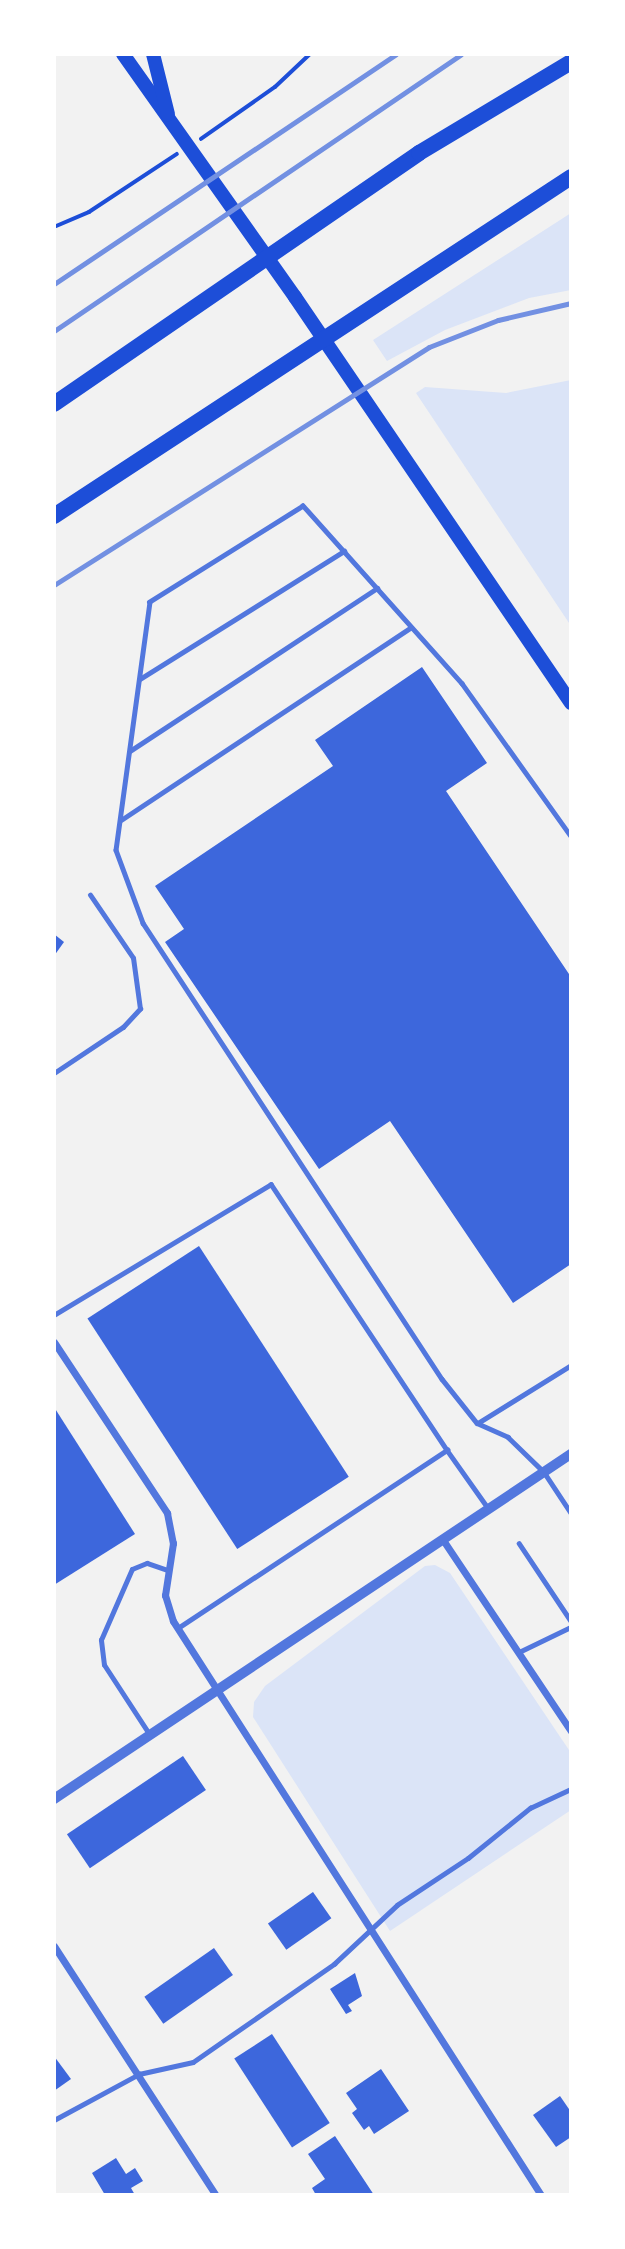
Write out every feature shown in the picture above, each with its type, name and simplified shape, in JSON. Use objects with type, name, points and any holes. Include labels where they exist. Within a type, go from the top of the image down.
[{"type":"highway","points":[[54,404],[419,153],[571,62]]},
{"type":"highway","points":[[54,516],[571,177]]},
{"type":"main road","points":[[122,54],[397,445],[571,703]]},
{"type":"main road","points":[[153,54],[170,122]]},
{"type":"street","points":[[54,1342],[167,1513],[173,1543],[165,1595],[177,1629],[541,2195]]},
{"type":"street","points":[[54,1799],[571,1454]]},
{"type":"street","points":[[443,1540],[571,1731]]},
{"type":"street","points":[[54,1946],[216,2195]]},
{"type":"lane","points":[[571,838],[462,684],[303,506],[150,602],[116,850],[143,923],[442,1379],[477,1423],[508,1437],[544,1472],[571,1513]]},
{"type":"lane","points":[[140,679],[344,551]]},
{"type":"lane","points":[[130,751],[377,588]]},
{"type":"lane","points":[[120,820],[411,627]]},
{"type":"lane","points":[[54,1073],[123,1027],[140,1009],[133,958],[90,895]]},
{"type":"lane","points":[[54,1315],[271,1184],[489,1509]]},
{"type":"lane","points":[[477,1423],[571,1364]]},
{"type":"lane","points":[[177,1629],[447,1450]]},
{"type":"lane","points":[[519,1542],[571,1621]]},
{"type":"lane","points":[[149,1735],[104,1665],[101,1640],[132,1569],[147,1563],[167,1570]]},
{"type":"lane","points":[[518,1652],[571,1627]]},
{"type":"lane","points":[[54,2120],[139,2074],[193,2062],[334,1964],[371,1928],[530,1808],[571,1789]]},
{"type":"shaded area","points":[[571,213],[571,290],[529,298],[445,330],[387,361],[373,340]]},
{"type":"shaded area","points":[[571,380],[571,626],[416,393],[425,387],[506,393]]},
{"type":"shaded area","points":[[435,1565],[450,1573],[571,1753],[571,1810],[390,1931],[253,1717],[254,1702],[265,1686],[425,1566]]},
{"type":"building","points":[[422,667],[487,763],[446,791],[571,977],[571,1264],[513,1303],[390,1121],[319,1169],[165,942],[184,929],[155,886],[333,766],[315,740]]},
{"type":"building","points":[[54,934],[64,942],[54,956]]},
{"type":"building","points":[[199,1246],[349,1477],[237,1549],[87,1318]]},
{"type":"building","points":[[54,1407],[135,1534],[54,1585]]},
{"type":"building","points":[[183,1756],[206,1790],[90,1868],[67,1834]]},
{"type":"building","points":[[313,1892],[331,1918],[286,1950],[268,1924]]},
{"type":"building","points":[[214,1948],[233,1975],[163,2024],[144,1997]]},
{"type":"building","points":[[355,1973],[362,1996],[348,2005],[352,2011],[346,2014],[330,1989]]},
{"type":"building","points":[[272,2034],[330,2123],[292,2147],[234,2059]]},
{"type":"building","points":[[54,2056],[71,2079],[54,2091]]},
{"type":"building","points":[[381,2069],[409,2111],[374,2134],[369,2126],[364,2130],[352,2113],[357,2109],[346,2093]]},
{"type":"building","points":[[560,2096],[571,2112],[571,2137],[556,2147],[533,2115]]},
{"type":"building","points":[[335,2136],[374,2195],[316,2195],[312,2188],[325,2179],[308,2154]]},
{"type":"building","points":[[116,2158],[126,2174],[135,2168],[143,2181],[131,2188],[135,2195],[105,2195],[92,2173]]},
{"type":"railway","points":[[54,284],[396,54]]},
{"type":"railway","points":[[54,331],[461,54]]},
{"type":"railway","points":[[54,585],[429,347],[498,320],[571,303]]}]
